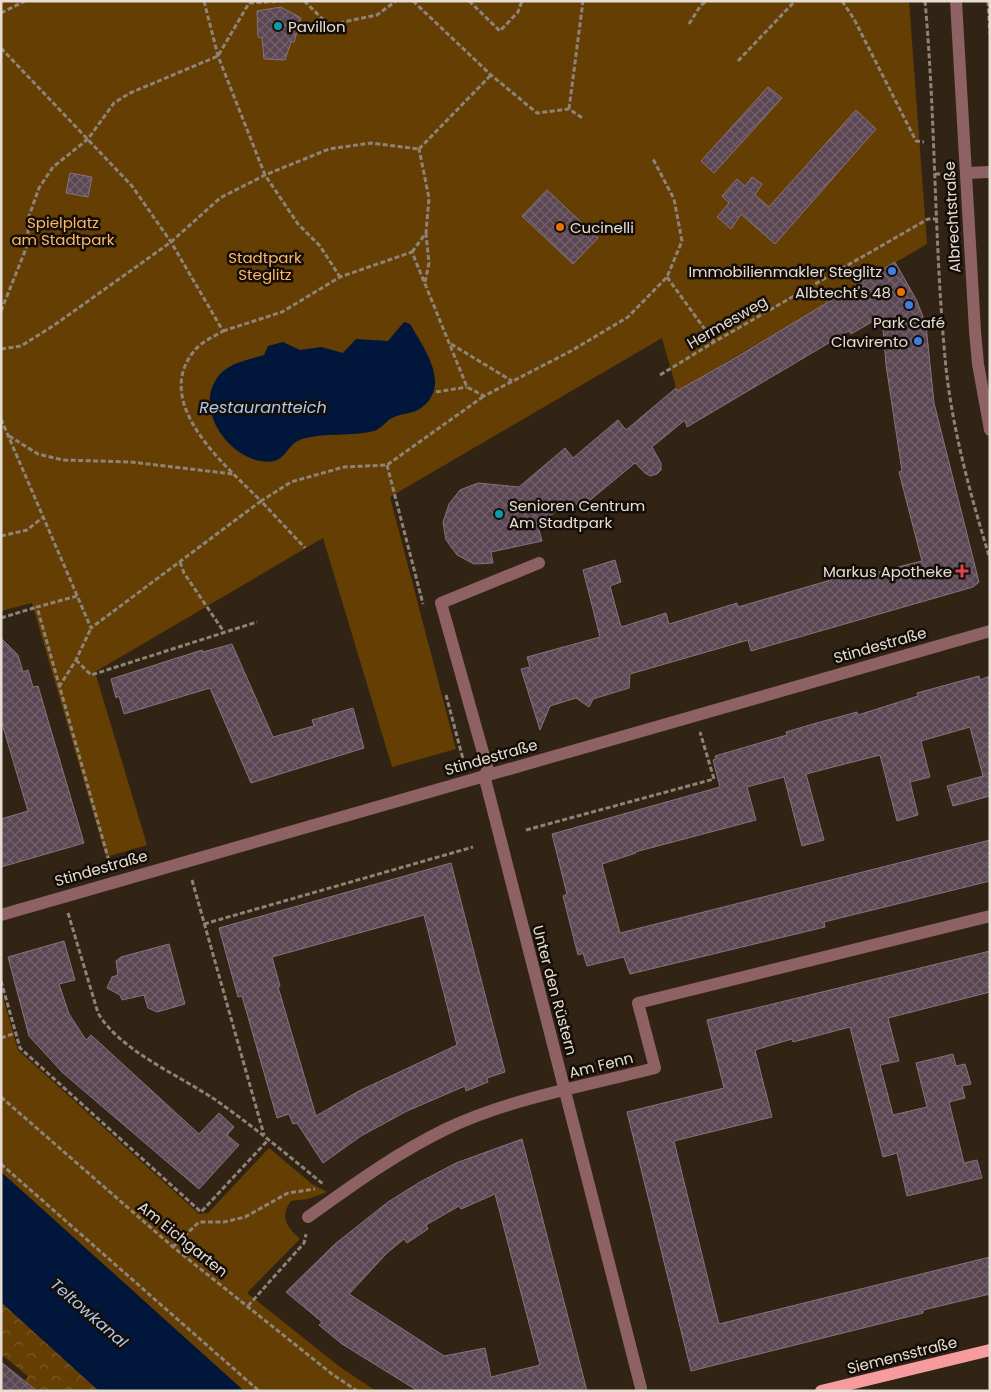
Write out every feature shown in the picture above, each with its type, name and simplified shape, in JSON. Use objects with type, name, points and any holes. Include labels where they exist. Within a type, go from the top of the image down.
[{"type":"main road","name":"Siemensstraße","points":[[822,1391],[990,1350]]},
{"type":"street","name":"Albrechtstraße","points":[[956,1],[975,331],[978,364],[990,430]]},
{"type":"street","points":[[967,173],[990,172]]},
{"type":"street","name":"Unter den Rüstern","points":[[539,563],[441,603],[641,1388]]},
{"type":"street","name":"Stindestraße","points":[[1,915],[990,631]]},
{"type":"street","name":"Am Fenn","points":[[308,1217],[366,1174],[448,1128],[500,1109],[655,1068],[638,1003],[990,916]]},
{"type":"path","points":[[1,14],[25,1]]},
{"type":"path","points":[[204,1],[218,56],[265,175],[298,224],[320,246],[340,277]]},
{"type":"path","points":[[1,311],[27,246],[29,216],[39,188],[53,167],[88,139],[114,103],[130,92],[218,56],[249,3],[284,1]]},
{"type":"path","points":[[304,1],[328,25],[377,15],[396,1]]},
{"type":"path","points":[[413,1],[492,75],[537,113],[569,109],[584,119]]},
{"type":"path","points":[[469,1],[500,31],[518,12],[522,1]]},
{"type":"path","points":[[569,109],[583,1]]},
{"type":"path","points":[[689,24],[701,5],[707,1]]},
{"type":"path","points":[[738,61],[796,1]]},
{"type":"path","points":[[842,1],[854,19],[916,141],[924,142]]},
{"type":"path","points":[[925,1],[942,315],[950,393],[976,515],[990,559]]},
{"type":"path","points":[[988,1],[990,34]]},
{"type":"path","points":[[1,48],[132,186],[171,242],[223,331]]},
{"type":"path","points":[[419,149],[492,75]]},
{"type":"path","points":[[1,349],[21,346],[53,326],[171,242],[220,198],[265,175],[329,149],[371,143],[419,149]]},
{"type":"path","points":[[419,149],[429,198],[426,233],[429,263],[425,282]]},
{"type":"path","points":[[60,686],[76,660],[91,628],[261,501],[291,482],[300,479],[344,467],[387,465],[484,396],[571,351],[628,317],[667,277],[682,241],[674,199],[653,159]]},
{"type":"path","points":[[935,174],[945,174]]},
{"type":"path","name":"Hermesweg","points":[[660,375],[928,219],[937,219]]},
{"type":"path","points":[[305,548],[205,445],[183,404],[181,375],[195,349],[223,331],[282,312],[340,277],[412,252],[426,233]]},
{"type":"path","points":[[412,252],[467,387]]},
{"type":"path","points":[[667,277],[714,342]]},
{"type":"path","points":[[450,344],[513,381]]},
{"type":"path","points":[[436,392],[467,387],[484,396]]},
{"type":"path","points":[[1,419],[91,628]]},
{"type":"path","points":[[8,436],[38,454],[63,460],[131,462],[234,474]]},
{"type":"path","points":[[1,536],[27,530],[42,518]]},
{"type":"path","points":[[180,562],[184,573],[224,632]]},
{"type":"path","points":[[1,618],[77,596]]},
{"type":"path","points":[[37,607],[109,861]]},
{"type":"path","points":[[76,660],[91,675],[257,622]]},
{"type":"path","points":[[526,830],[714,779],[695,715]]},
{"type":"path","points":[[204,924],[473,847]]},
{"type":"path","points":[[192,880],[264,1136]]},
{"type":"path","points":[[63,896],[98,1013],[106,1027],[121,1040],[217,1101],[269,1139],[327,1187],[288,1193],[238,1219],[224,1222],[199,1222],[173,1247]]},
{"type":"path","points":[[1,982],[20,1048],[201,1212],[269,1139]]},
{"type":"path","points":[[1,1038],[15,1033]]},
{"type":"path","name":"Am Eichgarten","points":[[1,1097],[173,1247],[332,1374],[357,1391]]},
{"type":"path","points":[[1,1164],[259,1391]]},
{"type":"path","points":[[248,1306],[304,1243],[308,1217]]},
{"type":"green space","name":"Stadtpark Steglitz","points":[[1,1],[909,1],[927,244],[677,391],[662,338],[390,497],[456,749],[392,767],[323,538],[95,672],[147,845],[106,857],[32,603],[1,611]]},
{"type":"green space","points":[[1,990],[18,1050],[199,1214],[208,1213],[269,1148],[312,1184],[327,1192],[308,1199],[291,1201],[287,1207],[286,1222],[300,1239],[247,1293],[340,1367],[376,1391],[244,1391],[1,1172]]},
{"type":"green space","points":[[1,1302],[99,1391],[37,1391],[25,1381],[28,1376],[1,1354]]},
{"type":"water","name":"Restaurantteich","points":[[404,322],[410,324],[422,344],[428,355],[435,378],[434,389],[430,399],[418,410],[392,418],[374,431],[302,439],[296,442],[281,458],[269,462],[248,457],[237,450],[226,441],[218,429],[212,417],[211,390],[221,373],[232,365],[264,355],[268,346],[283,342],[300,350],[321,347],[343,353],[356,339],[388,341]]},
{"type":"water","name":"Teltowkanal","points":[[1,1172],[244,1391],[99,1391],[1,1302]]},
{"type":"building","name":"Pavillon","points":[[281,7],[301,18],[294,42],[291,42],[285,60],[264,59],[262,38],[258,37],[257,11]]},
{"type":"building","points":[[768,87],[782,98],[714,173],[701,161]]},
{"type":"building","points":[[856,110],[876,129],[775,244],[741,214],[731,229],[717,217],[729,203],[722,196],[737,179],[745,186],[752,177],[762,184],[755,195],[769,207]]},
{"type":"building","points":[[70,173],[92,177],[88,197],[66,193]]},
{"type":"building","name":"Cucinelli","points":[[547,190],[598,238],[573,264],[522,216]]},
{"type":"building","points":[[895,262],[917,301],[926,325],[934,403],[979,582],[973,587],[751,651],[748,640],[630,674],[629,688],[593,699],[589,707],[576,698],[550,706],[540,730],[521,669],[530,667],[527,657],[600,637],[583,570],[615,560],[621,582],[610,586],[621,627],[666,613],[669,624],[737,603],[738,607],[865,570],[866,575],[922,561],[899,472],[902,471],[886,365],[882,316],[851,334],[849,331],[687,427],[685,420],[652,447],[661,463],[661,470],[657,474],[650,476],[635,463],[584,505],[566,503],[538,526],[542,541],[491,552],[493,563],[474,564],[457,555],[446,540],[443,522],[449,504],[460,490],[478,483],[519,487],[565,448],[573,458],[618,420],[626,430],[676,388],[677,391],[735,358]]},
{"type":"building","points":[[1,638],[18,655],[23,672],[28,670],[33,687],[38,686],[84,843],[1,867],[1,819],[28,811],[1,720]]},
{"type":"building","points":[[232,644],[273,737],[314,726],[312,720],[353,708],[364,748],[251,783],[210,688],[124,714],[119,696],[116,698],[111,679],[202,650],[203,652]]},
{"type":"building","points":[[979,676],[980,680],[990,676],[990,796],[953,806],[947,786],[983,776],[970,727],[921,741],[930,777],[910,782],[918,815],[897,821],[880,755],[806,774],[824,840],[802,846],[784,777],[747,787],[756,820],[635,852],[602,864],[620,933],[990,840],[990,881],[824,922],[825,927],[630,974],[624,957],[587,966],[583,953],[578,955],[563,896],[567,894],[552,834],[720,787],[713,760],[716,759],[715,756],[787,735],[786,732],[857,712],[858,715],[918,696],[917,693]]},
{"type":"building","points":[[451,863],[505,1072],[487,1078],[488,1082],[466,1091],[465,1086],[407,1111],[361,1136],[323,1163],[297,1123],[293,1124],[289,1114],[277,1118],[242,996],[238,997],[219,928]],"holes":[[[424,915],[457,1045],[359,1091],[316,1116],[278,987],[280,986],[272,957]]]},
{"type":"building","points":[[64,941],[75,980],[59,984],[69,1014],[86,1040],[91,1035],[199,1134],[219,1113],[234,1127],[227,1135],[239,1145],[199,1189],[63,1073],[29,1036],[8,957]]},
{"type":"building","points":[[169,944],[185,1004],[157,1012],[148,1008],[144,995],[122,1000],[120,995],[107,988],[112,977],[118,975],[116,961],[121,957]]},
{"type":"building","points":[[990,951],[990,992],[888,1018],[899,1061],[880,1065],[893,1115],[927,1107],[916,1063],[953,1054],[956,1066],[965,1064],[971,1084],[962,1086],[965,1098],[949,1102],[964,1163],[977,1160],[982,1178],[907,1196],[897,1153],[883,1157],[850,1027],[793,1042],[792,1039],[755,1050],[772,1117],[674,1141],[719,1324],[990,1257],[990,1294],[923,1310],[923,1313],[691,1371],[627,1112],[724,1088],[707,1020]]},
{"type":"building","points":[[522,1139],[587,1391],[418,1391],[342,1344],[319,1325],[322,1322],[286,1292],[335,1244],[388,1202],[456,1163]],"holes":[[[495,1194],[540,1365],[491,1377],[485,1348],[444,1356],[349,1294],[387,1253],[404,1239],[407,1243],[428,1229],[426,1225],[459,1206],[461,1209]]]},
{"type":"building","points":[[1,1362],[37,1391],[1,1391]]},
{"type":"place","name":"Pavillon","points":[[278,26]]},
{"type":"place","name":"Cucinelli","points":[[560,227]]},
{"type":"place","name":"Immobilienmakler Steglitz","points":[[892,271]]},
{"type":"place","name":"Albtecht's 48","points":[[901,292]]},
{"type":"place","name":"Park Café","points":[[909,305]]},
{"type":"place","name":"Clavirento","points":[[918,341]]},
{"type":"place","name":"Senioren Centrum Am Stadtpark","points":[[499,514]]},
{"type":"place","name":"Markus Apotheke","points":[[962,571]]},
{"type":"park label","name":"Spielplatz am Stadtpark","points":[[63,230]]}]
